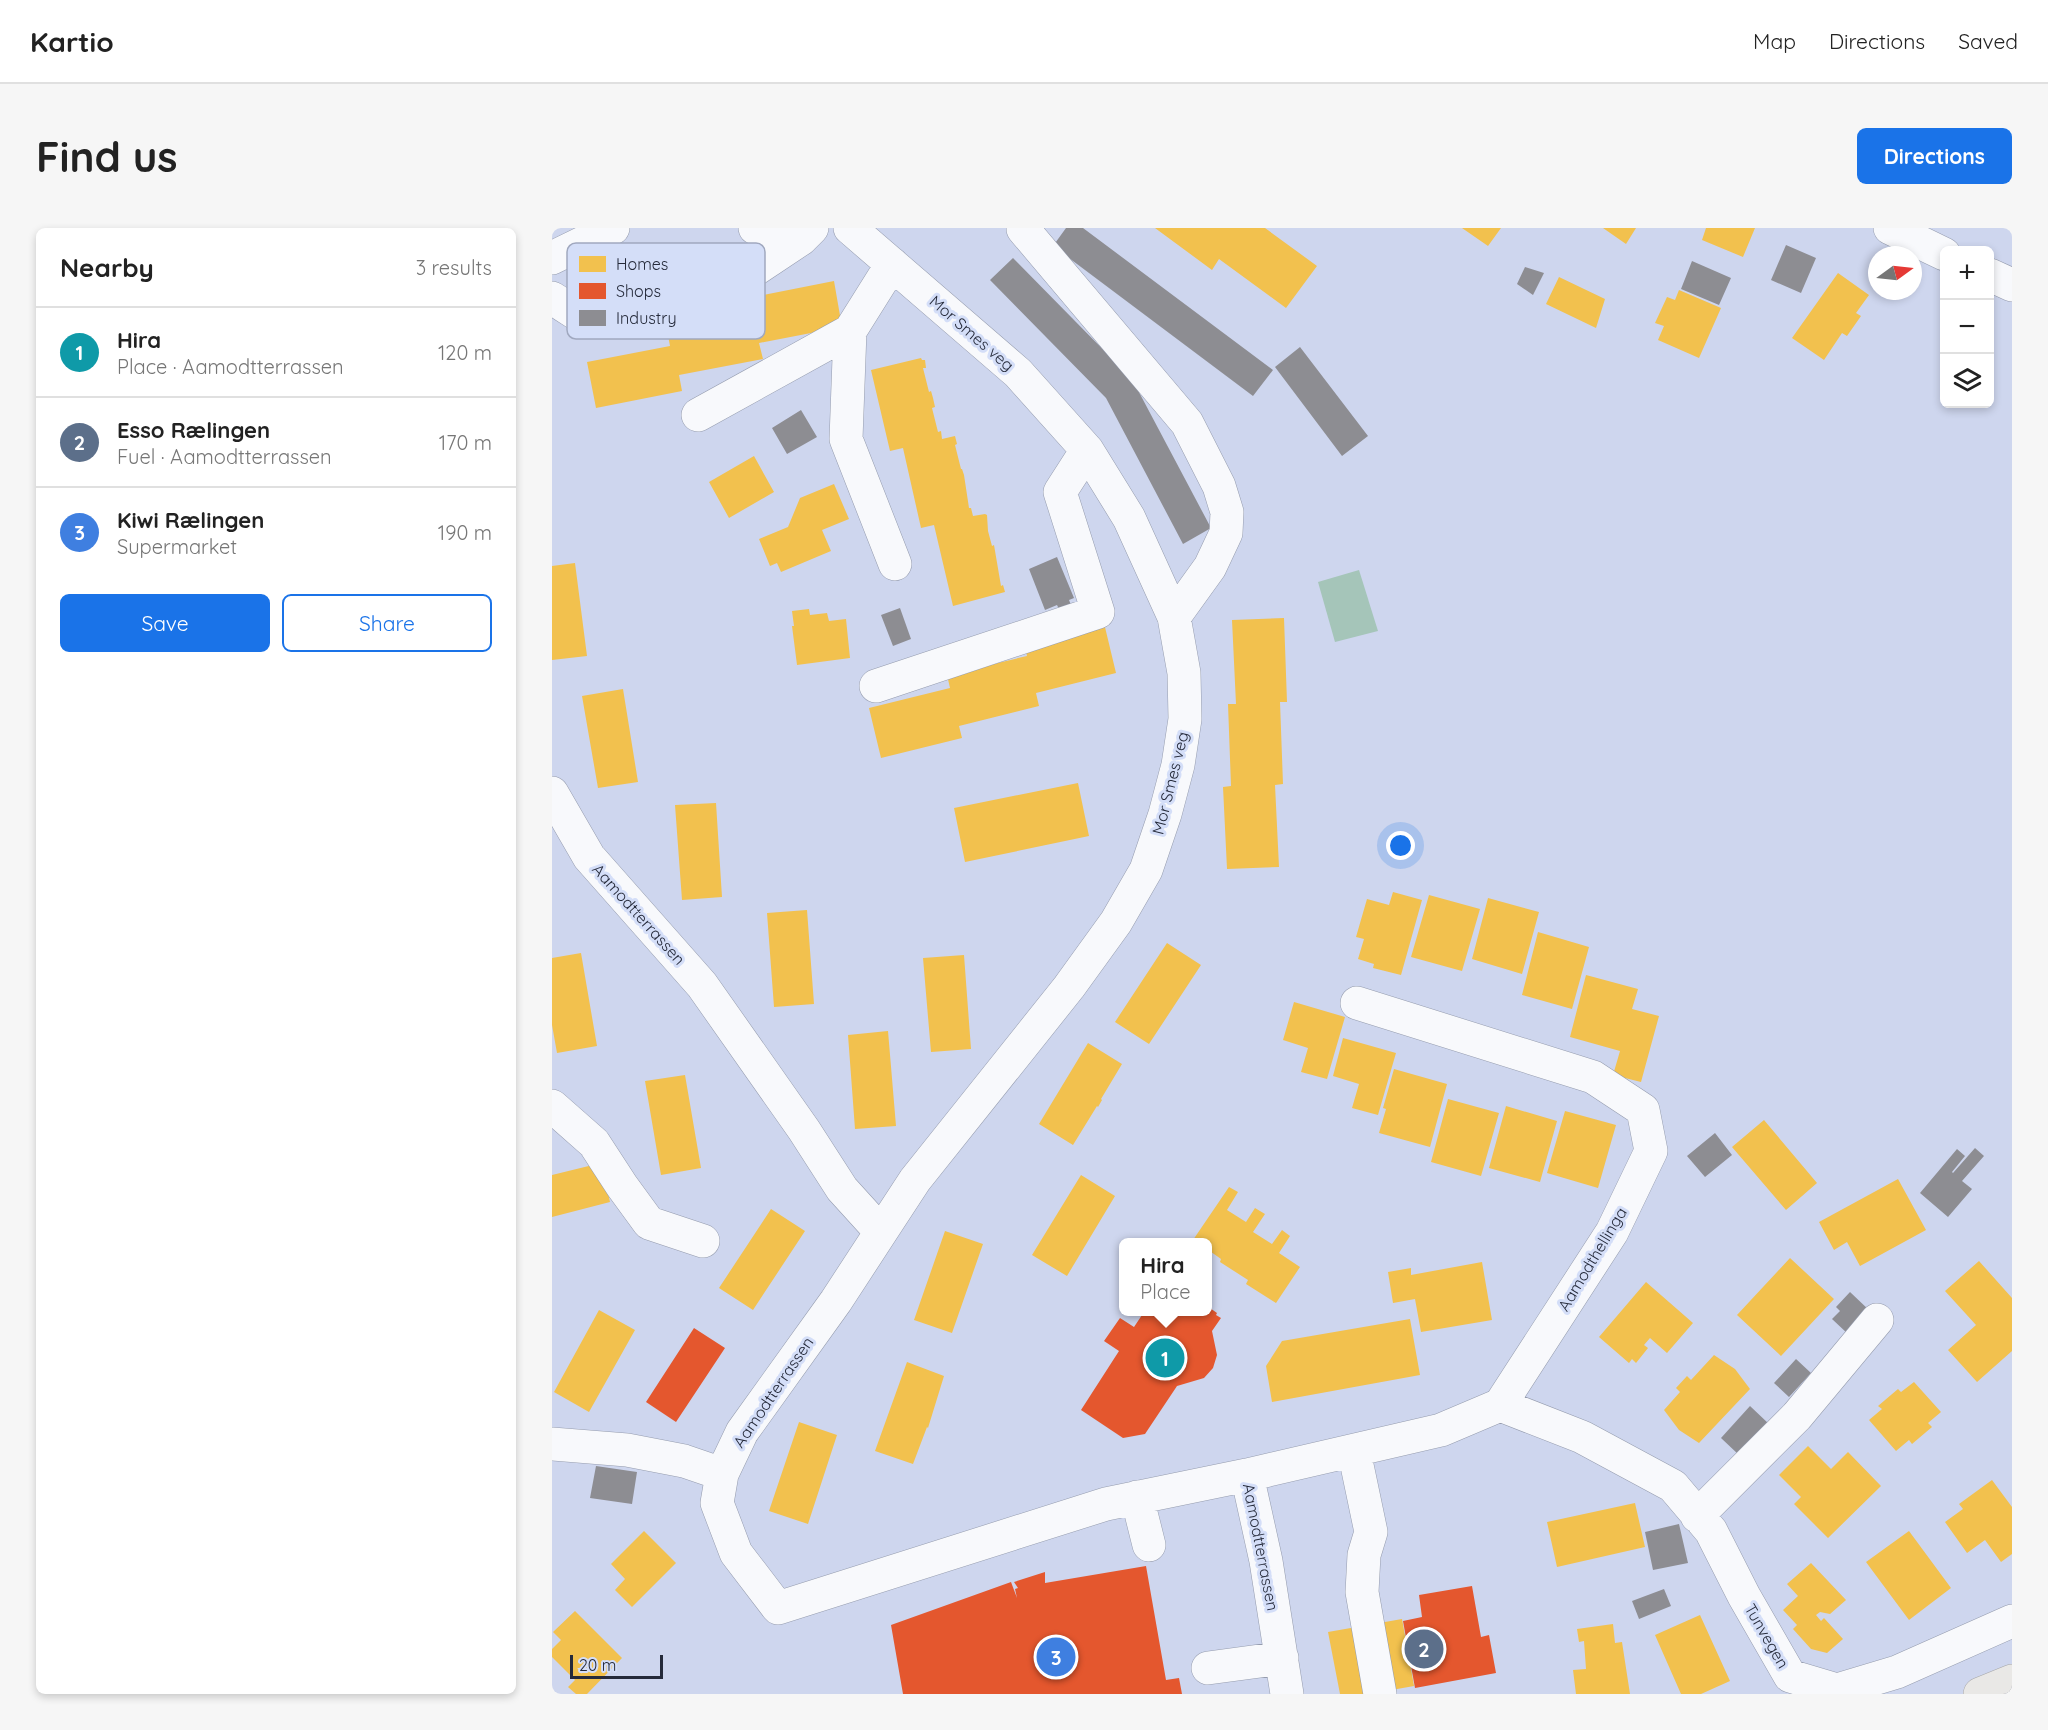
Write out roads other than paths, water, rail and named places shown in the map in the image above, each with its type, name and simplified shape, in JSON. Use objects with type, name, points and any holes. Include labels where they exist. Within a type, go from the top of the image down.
[{"type":"main road","points":[[1980,1694],[2012,1681]]},
{"type":"street","points":[[582,243],[613,228]]},
{"type":"street","points":[[755,228],[807,234]]},
{"type":"street","name":"Mor Smes veg","points":[[850,228],[1018,373],[1087,450],[1129,518],[1174,617],[1184,673],[1185,719],[1173,784],[1146,870],[1116,922],[1069,987],[915,1180],[881,1232]]},
{"type":"street","points":[[1890,228],[1940,252]]},
{"type":"street","points":[[1023,229],[1187,423],[1219,486],[1227,512],[1226,533],[1210,567],[1174,617]]},
{"type":"street","points":[[765,263],[807,234]]},
{"type":"street","points":[[552,258],[567,251]]},
{"type":"street","points":[[698,416],[850,331],[892,264]]},
{"type":"street","points":[[1994,277],[2012,285]]},
{"type":"street","points":[[552,298],[567,308]]},
{"type":"street","points":[[850,331],[846,438],[896,564]]},
{"type":"street","points":[[876,686],[1098,612],[1060,492],[1087,450]]},
{"type":"street","name":"Aamodtterrassen","points":[[552,793],[589,857],[702,985],[804,1130],[842,1190],[881,1232],[836,1301],[742,1432],[722,1474],[717,1503],[736,1553],[778,1608],[1106,1504],[1247,1475],[1266,1561],[1287,1694]]},
{"type":"street","name":"Aamodthellinga","points":[[1357,1003],[1593,1077],[1643,1110],[1651,1151],[1612,1232],[1500,1405]]},
{"type":"street","points":[[552,1106],[594,1143],[649,1223],[703,1241]]},
{"type":"street","points":[[1698,1516],[1797,1416],[1877,1320]]},
{"type":"street","points":[[1247,1475],[1441,1430],[1500,1405]]},
{"type":"street","name":"Tunvegen","points":[[1500,1405],[1582,1437],[1672,1486],[1711,1531],[1744,1596],[1790,1676],[1837,1690],[1897,1672],[2012,1621]]},
{"type":"street","points":[[552,1444],[627,1450],[684,1461],[722,1474]]},
{"type":"street","points":[[1354,1451],[1371,1532],[1364,1555],[1362,1592],[1380,1694]]},
{"type":"street","points":[[1137,1497],[1149,1545]]},
{"type":"street","points":[[1208,1668],[1282,1658]]},
{"type":"place","name":"Hira","points":[[1165,1358]]},
{"type":"place","name":"Esso Rælingen","points":[[1424,1649]]},
{"type":"place","name":"Kiwi Rælingen","points":[[1056,1657]]}]
